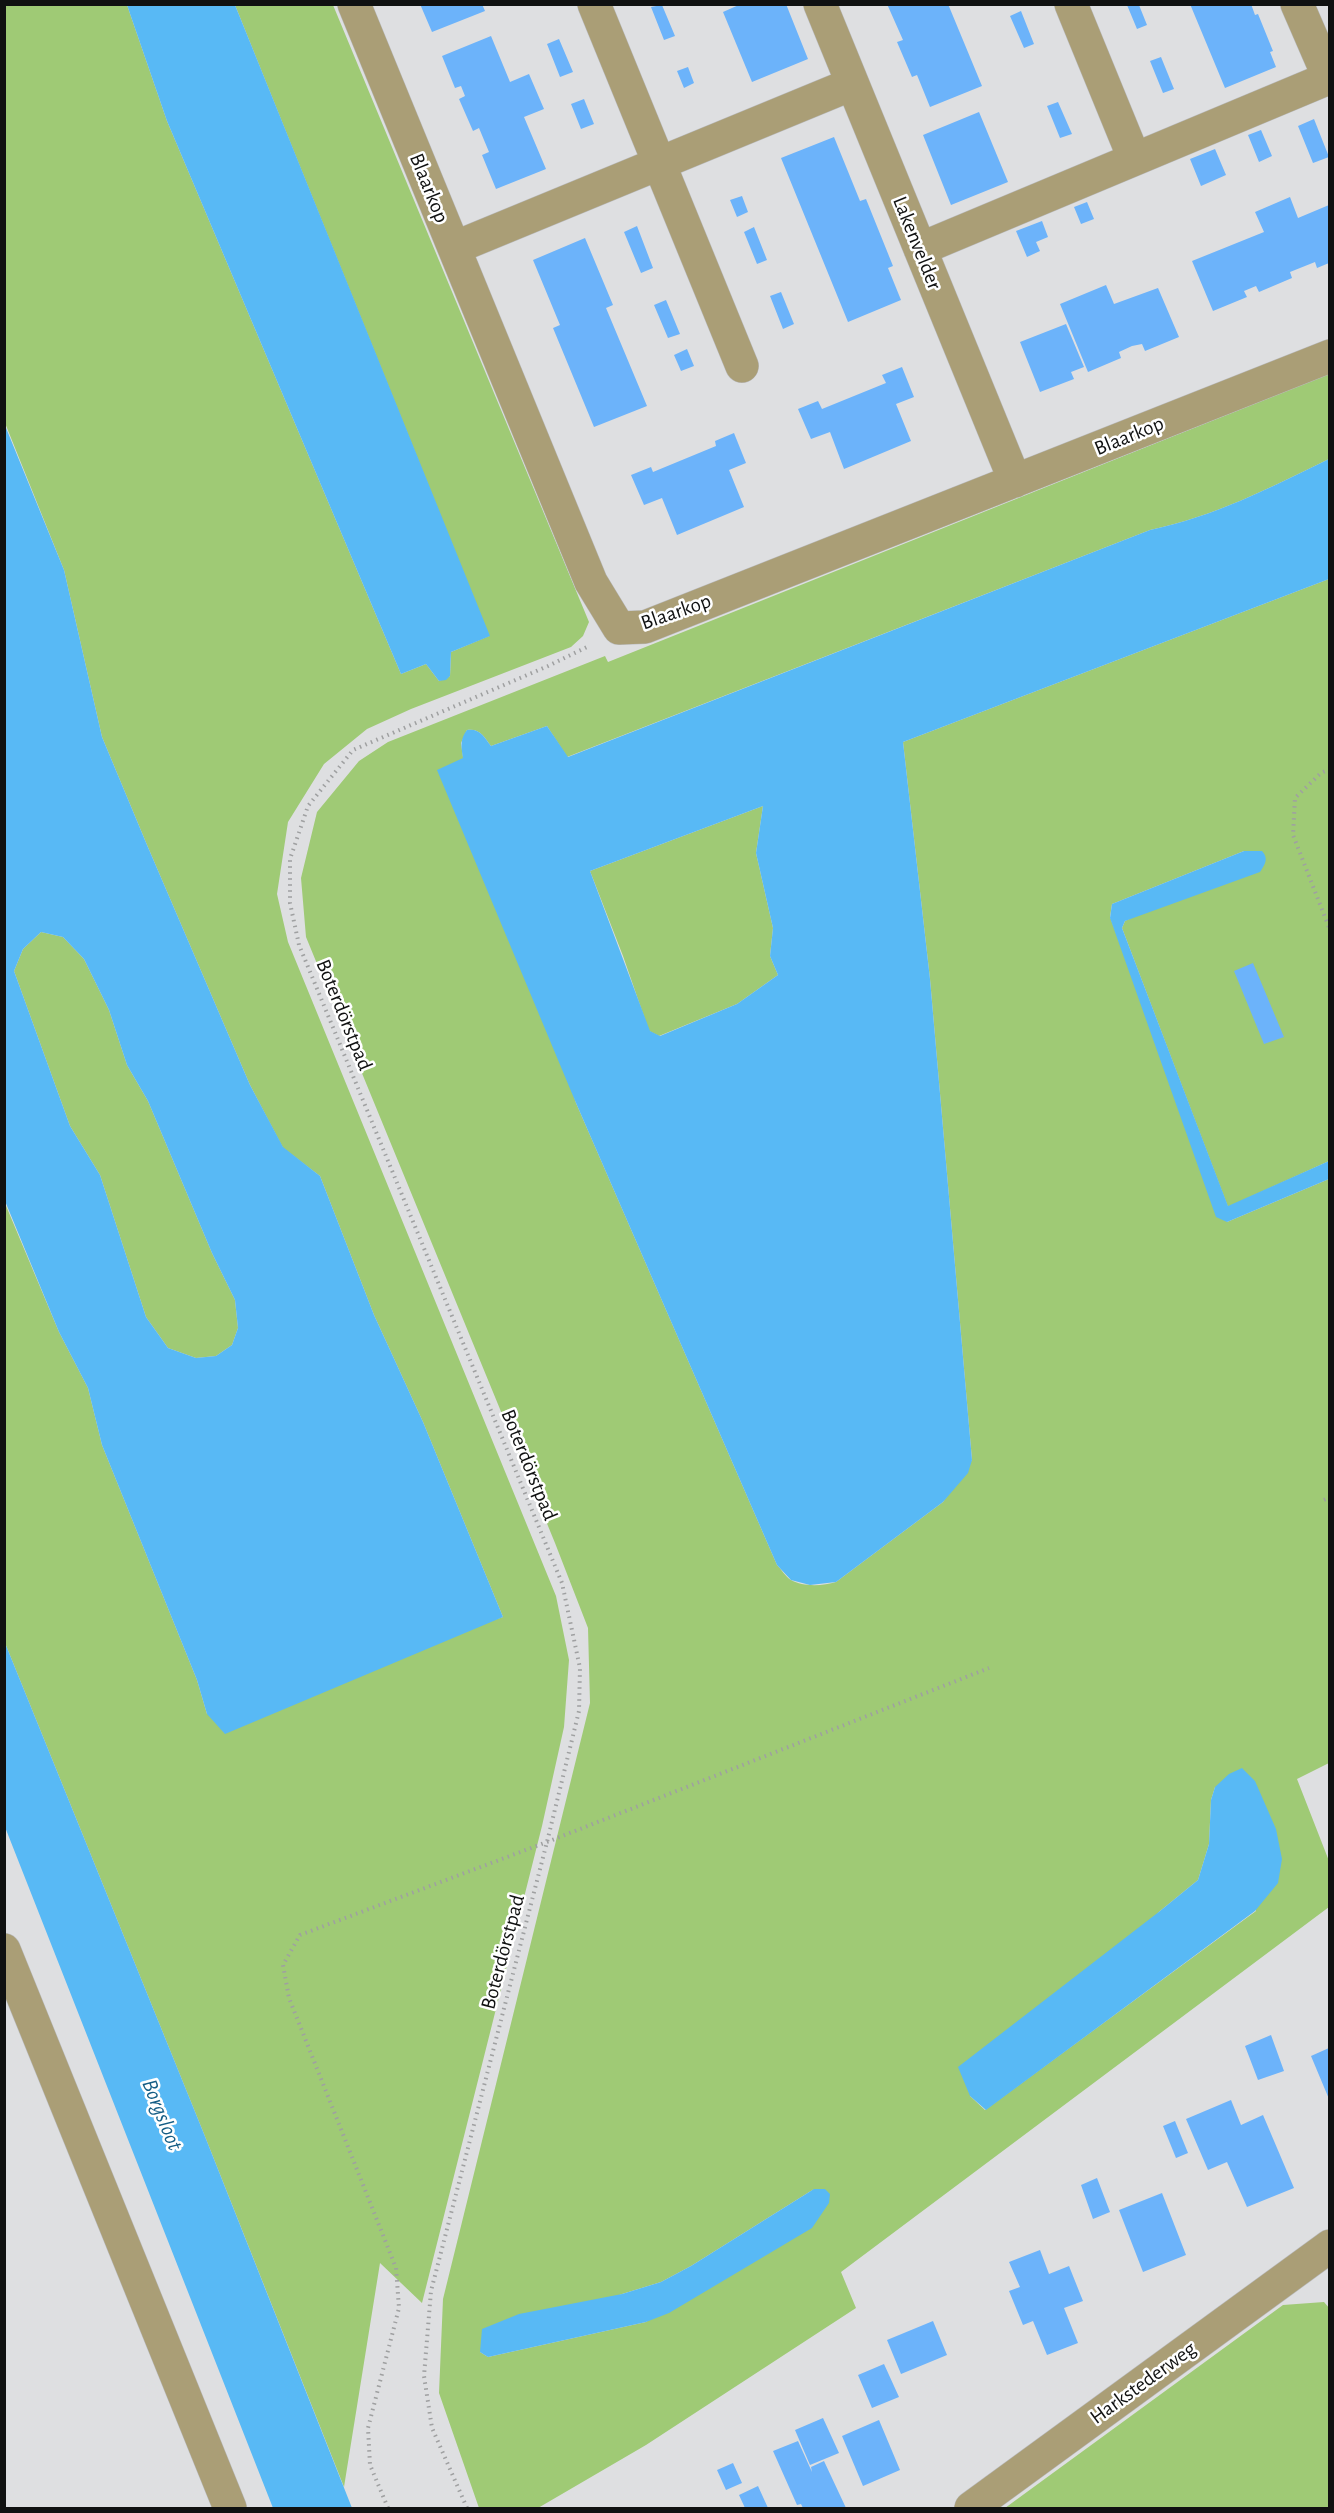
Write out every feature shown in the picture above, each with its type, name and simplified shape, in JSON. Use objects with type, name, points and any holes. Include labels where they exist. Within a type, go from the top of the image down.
[{"type":"street","name":"Blaarkop","points":[[354,4],[591,582],[619,628],[645,627],[1329,356]]},
{"type":"street","points":[[594,4],[742,366]]},
{"type":"street","name":"Lakenvelder","points":[[820,4],[1015,481]]},
{"type":"street","points":[[1071,4],[1134,158]]},
{"type":"street","points":[[920,249],[1134,158],[1329,79],[1298,4]]},
{"type":"street","points":[[454,248],[852,84]]},
{"type":"street","points":[[4,1950],[230,2508]]},
{"type":"street","name":"Harkstederweg","points":[[972,2508],[1325,2260]]},
{"type":"path","name":"Boterdörstpad","points":[[467,2508],[432,2428],[424,2376],[431,2291],[579,1711],[580,1668],[562,1583],[299,945],[290,903],[290,859],[308,806],[353,750],[548,666],[619,628]]},
{"type":"path","points":[[1329,769],[1321,772],[1295,798],[1293,835],[1329,930]]},
{"type":"path","points":[[1324,1500],[1329,1497]]},
{"type":"path","points":[[388,2508],[370,2465],[368,2428],[399,2308],[396,2268],[289,1998],[283,1965],[300,1935],[547,1842],[989,1668]]},
{"type":"green space","points":[[5,5],[127,5],[167,121],[401,674],[426,664],[439,681],[450,676],[451,652],[489,636],[235,5],[333,5],[589,622],[583,636],[571,647],[411,709],[367,729],[324,764],[288,822],[277,894],[288,942],[556,1596],[569,1660],[564,1727],[542,1826],[422,2303],[380,2263],[344,2487],[5,1643],[4,1201],[59,1332],[88,1388],[102,1445],[197,1680],[207,1714],[503,1617],[423,1422],[374,1315],[320,1176],[283,1148],[250,1085],[102,737],[64,570],[5,423]]},
{"type":"green space","points":[[1329,374],[1329,459],[1242,500],[1197,517],[1150,530],[567,757],[547,726],[491,746],[484,736],[475,730],[467,730],[461,743],[463,757],[576,1103],[777,1565],[789,1579],[801,1584],[831,1583],[836,1582],[943,1502],[972,1460],[930,979],[903,742],[1329,579],[1329,1161],[1228,1207],[1122,928],[1125,921],[1262,851],[1244,851],[1112,904],[1110,917],[1227,1222],[1329,1179],[1329,1763],[1297,1779],[1329,1861],[1329,1907],[841,2272],[856,2308],[646,2445],[538,2508],[479,2508],[439,2393],[443,2299],[590,1703],[588,1628],[306,937],[301,878],[317,812],[359,761],[388,742],[605,656],[608,662]],"holes":[[[1215,1787],[1256,1911],[985,2110],[970,2096],[1160,1911],[1198,1880],[1209,1844],[1211,1800]],[[814,2189],[646,2322],[488,2357],[480,2352],[622,2294],[661,2282],[691,2266]]]},
{"type":"green space","points":[[763,806],[756,853],[773,928],[770,956],[778,975],[737,1004],[659,1036],[649,1031],[590,871]]},
{"type":"green space","points":[[41,932],[63,937],[84,959],[109,1010],[127,1065],[148,1101],[212,1253],[235,1300],[238,1328],[232,1345],[216,1356],[196,1358],[168,1348],[146,1317],[100,1175],[70,1126],[14,971],[23,949]]},
{"type":"green space","points":[[1324,2302],[1330,2309],[1329,2508],[1005,2508],[1283,2305]]},
{"type":"water","points":[[127,5],[235,5],[490,636],[451,652],[450,676],[446,680],[439,681],[426,664],[401,674],[167,121]]},
{"type":"water","points":[[4,423],[64,570],[102,737],[147,845],[250,1085],[283,1147],[320,1176],[374,1315],[423,1422],[503,1617],[225,1734],[207,1714],[197,1680],[102,1445],[88,1388],[59,1332],[5,1201]],"holes":[[[41,932],[63,937],[84,959],[109,1010],[127,1065],[148,1101],[212,1253],[235,1300],[238,1328],[232,1345],[216,1356],[196,1358],[168,1348],[146,1317],[100,1175],[70,1126],[14,971],[23,949]]]},
{"type":"water","points":[[1329,459],[1329,579],[903,742],[930,979],[972,1460],[968,1473],[943,1502],[836,1582],[810,1585],[791,1580],[777,1565],[576,1103],[437,770],[463,758],[463,736],[467,730],[475,730],[484,736],[491,746],[547,726],[568,757],[1150,530],[1219,509]],"holes":[[[763,806],[756,853],[773,928],[770,956],[778,975],[737,1004],[660,1036],[650,1031],[590,871]]]},
{"type":"water","points":[[1244,851],[1262,851],[1266,859],[1260,872],[1125,921],[1122,928],[1228,1206],[1329,1161],[1329,1179],[1227,1222],[1216,1217],[1110,918],[1112,904]]},
{"type":"water","name":"Borgsloot","points":[[5,1643],[204,2134],[352,2508],[273,2508],[5,1827]]},
{"type":"water","points":[[1242,1768],[1255,1781],[1276,1829],[1282,1859],[1278,1883],[1255,1911],[986,2110],[970,2096],[958,2067],[1198,1880],[1209,1844],[1211,1800],[1215,1787],[1229,1774]]},
{"type":"water","points":[[814,2189],[825,2189],[830,2194],[829,2203],[812,2228],[669,2313],[646,2322],[488,2357],[480,2352],[482,2329],[519,2314],[622,2294],[661,2282],[691,2266]]},
{"type":"building","points":[[420,4],[482,4],[485,11],[432,32]]},
{"type":"building","points":[[741,4],[786,4],[808,59],[752,82],[723,12]]},
{"type":"building","points":[[887,4],[948,4],[982,86],[930,107],[917,75],[912,77],[897,42],[903,40]]},
{"type":"building","points":[[1190,4],[1251,4],[1255,15],[1258,14],[1273,51],[1270,52],[1276,67],[1225,88]]},
{"type":"building","points":[[662,5],[675,36],[664,40],[651,7]]},
{"type":"building","points":[[1127,5],[1139,5],[1147,25],[1137,29]]},
{"type":"building","points":[[1021,11],[1034,44],[1024,48],[1010,16]]},
{"type":"building","points":[[491,36],[510,82],[529,74],[544,109],[524,117],[546,169],[496,189],[482,155],[489,152],[479,128],[473,131],[459,99],[465,96],[461,86],[455,88],[442,56]]},
{"type":"building","points":[[559,39],[573,72],[560,77],[547,44]]},
{"type":"building","points":[[1161,57],[1174,89],[1163,93],[1150,61]]},
{"type":"building","points":[[688,67],[694,83],[684,88],[677,71]]},
{"type":"building","points":[[584,99],[594,124],[581,129],[571,104]]},
{"type":"building","points":[[1058,102],[1072,134],[1060,138],[1047,106]]},
{"type":"building","points":[[979,112],[1008,182],[951,205],[923,135]]},
{"type":"building","points":[[1314,119],[1329,157],[1313,163],[1298,126]]},
{"type":"building","points":[[1261,130],[1272,156],[1259,162],[1248,135]]},
{"type":"building","points":[[834,137],[860,201],[866,199],[893,266],[888,268],[901,300],[848,322],[781,158]]},
{"type":"building","points":[[1215,149],[1226,175],[1201,186],[1190,159]]},
{"type":"building","points":[[742,196],[748,212],[737,217],[730,200]]},
{"type":"building","points":[[1290,197],[1298,218],[1329,205],[1329,263],[1317,268],[1315,262],[1290,272],[1292,278],[1259,292],[1256,286],[1244,291],[1247,297],[1213,311],[1192,261],[1264,232],[1255,212]]},
{"type":"building","points":[[1087,202],[1094,219],[1081,224],[1074,207]]},
{"type":"building","points":[[1042,221],[1048,237],[1036,242],[1040,251],[1027,257],[1016,231]]},
{"type":"building","points":[[637,226],[653,268],[641,273],[624,232]]},
{"type":"building","points":[[754,227],[767,260],[757,264],[744,232]]},
{"type":"building","points":[[585,238],[613,305],[606,308],[647,406],[594,427],[553,328],[560,325],[533,260]]},
{"type":"building","points":[[1106,285],[1114,304],[1158,288],[1179,337],[1145,351],[1142,344],[1132,346],[1119,352],[1121,358],[1088,372],[1060,304]]},
{"type":"building","points":[[781,292],[794,324],[783,329],[770,296]]},
{"type":"building","points":[[666,300],[680,334],[668,338],[654,305]]},
{"type":"building","points":[[1066,324],[1084,367],[1071,372],[1074,379],[1040,392],[1020,342]]},
{"type":"building","points":[[687,349],[694,366],[681,371],[674,355]]},
{"type":"building","points":[[902,367],[914,397],[896,404],[911,441],[844,469],[830,432],[811,439],[798,409],[818,401],[822,409],[886,383],[882,375]]},
{"type":"building","points":[[734,433],[746,463],[729,470],[744,507],[677,535],[662,498],[644,505],[631,475],[651,467],[653,472],[716,446],[715,441]]},
{"type":"building","points":[[1253,963],[1284,1037],[1264,1044],[1234,971]]},
{"type":"building","points":[[1271,2035],[1284,2071],[1258,2080],[1245,2046]]},
{"type":"building","points":[[1329,2048],[1329,2099],[1311,2056]]},
{"type":"building","points":[[1231,2100],[1241,2125],[1263,2115],[1294,2188],[1247,2207],[1227,2162],[1208,2170],[1186,2119]]},
{"type":"building","points":[[1175,2121],[1188,2153],[1176,2158],[1163,2126]]},
{"type":"building","points":[[1097,2178],[1110,2212],[1093,2219],[1081,2185]]},
{"type":"building","points":[[1162,2193],[1186,2255],[1143,2272],[1119,2210]]},
{"type":"building","points":[[1040,2250],[1049,2274],[1069,2266],[1083,2301],[1064,2308],[1078,2343],[1047,2355],[1033,2321],[1023,2325],[1009,2291],[1020,2287],[1009,2262]]},
{"type":"building","points":[[933,2321],[947,2355],[901,2374],[887,2340]]},
{"type":"building","points":[[884,2364],[899,2397],[872,2408],[858,2375]]},
{"type":"building","points":[[823,2418],[839,2453],[810,2465],[795,2430]]},
{"type":"building","points":[[879,2420],[900,2470],[863,2486],[842,2436]]},
{"type":"building","points":[[798,2441],[812,2472],[811,2467],[824,2461],[846,2508],[803,2508],[801,2504],[797,2505],[773,2451]]},
{"type":"building","points":[[733,2463],[742,2483],[726,2490],[717,2470]]},
{"type":"building","points":[[758,2486],[768,2508],[745,2508],[739,2495]]}]
